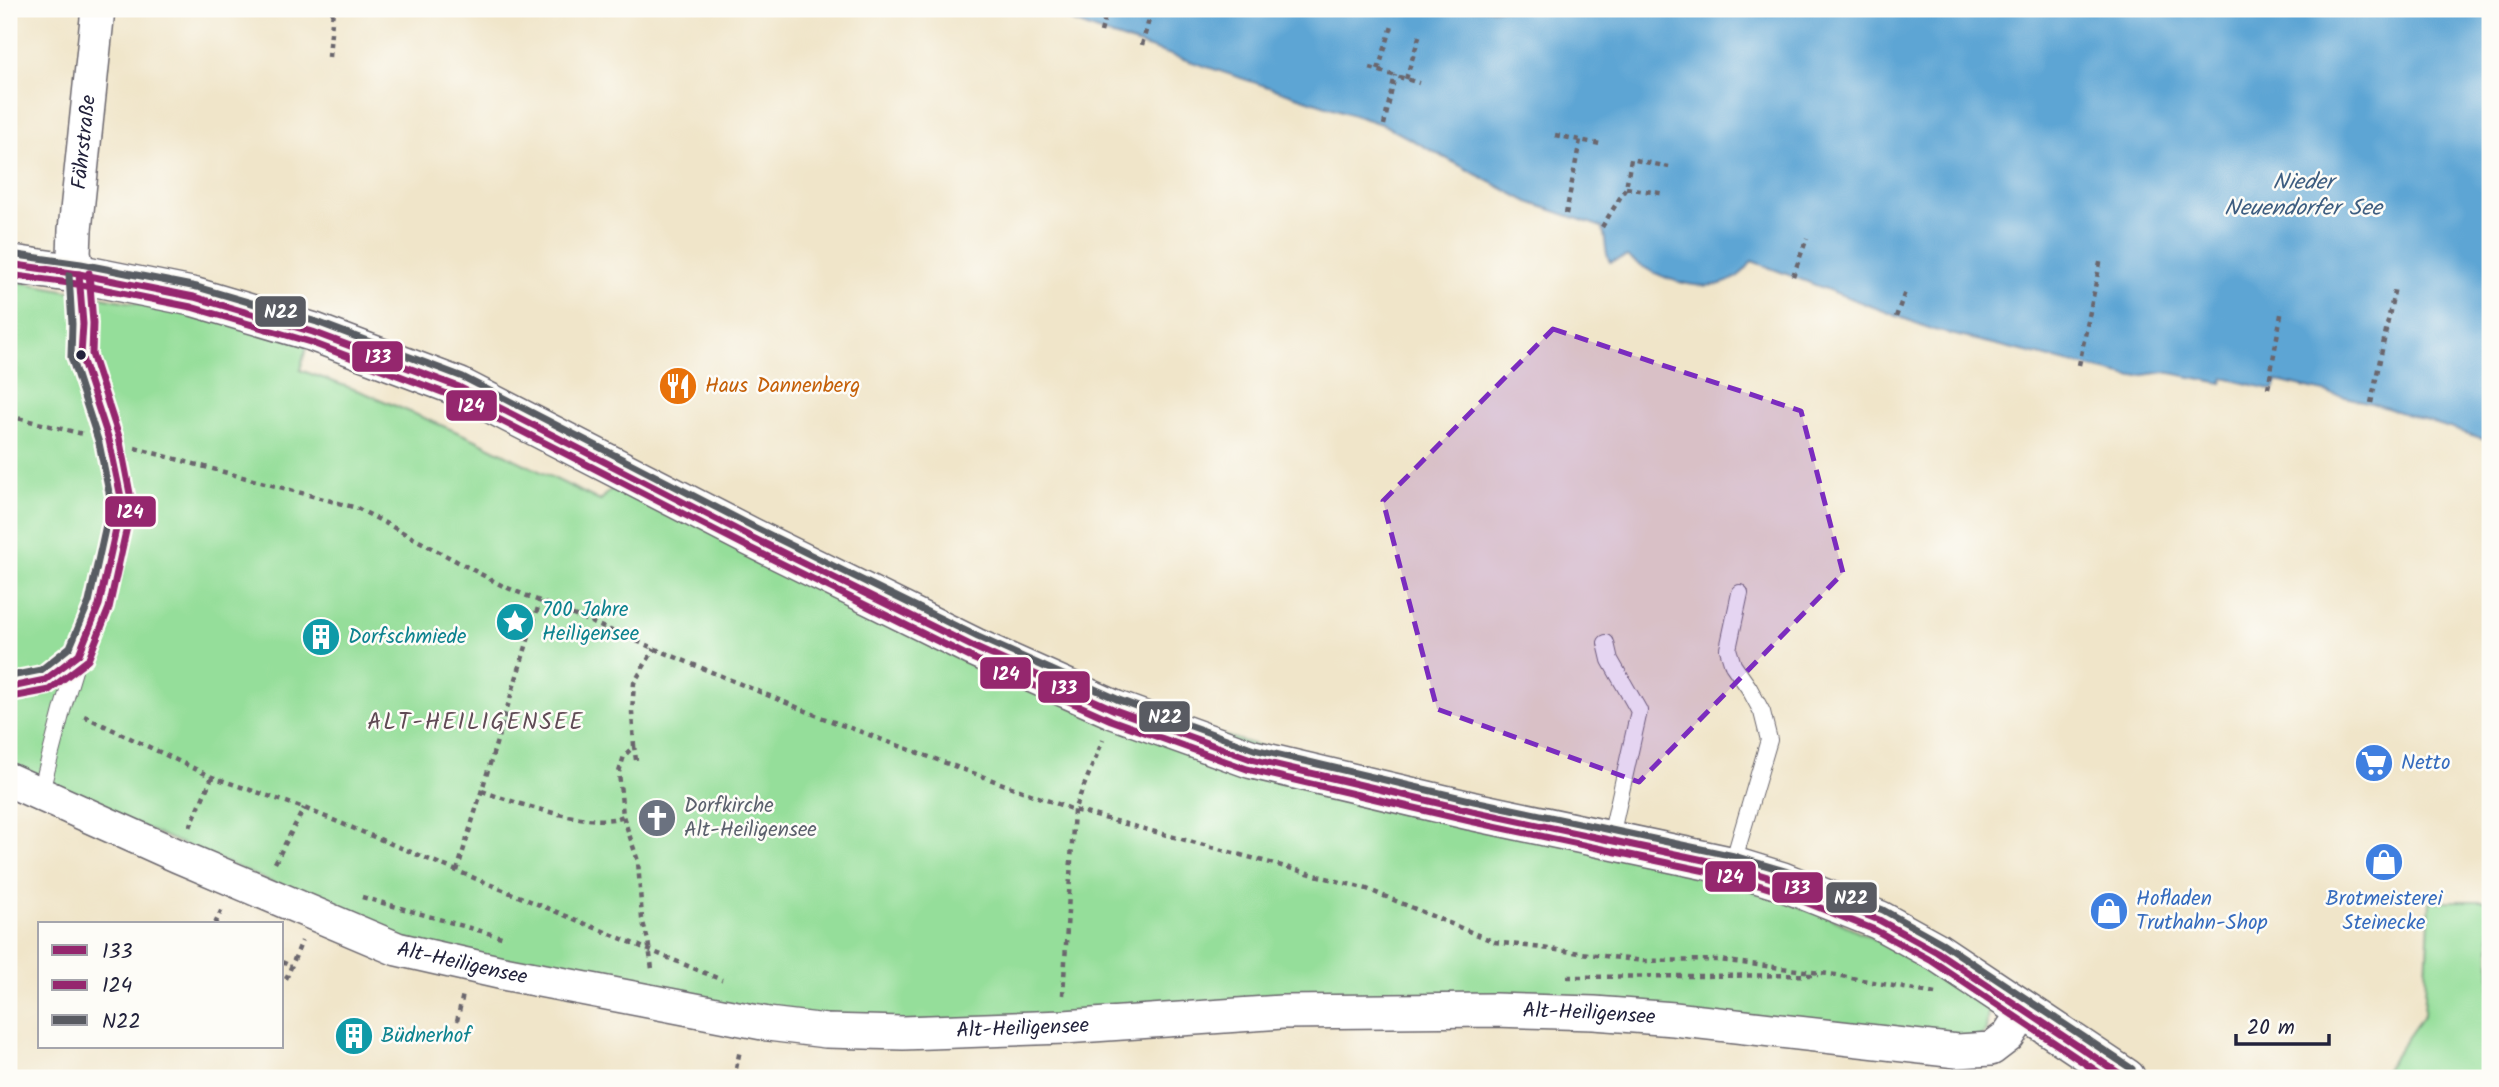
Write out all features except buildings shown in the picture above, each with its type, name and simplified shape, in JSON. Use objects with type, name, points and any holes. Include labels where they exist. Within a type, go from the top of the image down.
[{"type":"main road","points":[[9,264],[79,274],[194,297],[313,332],[459,387],[751,537],[974,647],[1115,710],[1251,759],[1397,794],[1732,866],[1781,881],[1880,920],[1937,952],[2126,1078]]},
{"type":"street","name":"Fährstraße","points":[[79,274],[74,254],[75,230],[98,9]]},
{"type":"street","name":"Alt-Heiligensee","points":[[9,780],[368,938],[406,951],[746,1021],[826,1031],[903,1033],[1063,1027],[1282,1012],[1532,1011],[1674,1019],[1957,1051],[1991,1049],[2008,1035],[2025,1010]]},
{"type":"lane","points":[[40,794],[62,706],[102,593],[122,502],[109,440],[81,355],[83,324],[79,274]]},
{"type":"lane","points":[[1732,866],[1769,740],[1762,712],[1749,688],[1732,666],[1728,649],[1740,593]]},
{"type":"lane","points":[[1606,643],[1610,660],[1639,711],[1610,841]]},
{"type":"lane","points":[[9,684],[16,686],[45,680],[79,654]]},
{"type":"path","points":[[329,57],[333,9]]},
{"type":"path","points":[[1101,32],[1107,9]]},
{"type":"path","points":[[1142,45],[1152,9]]},
{"type":"path","points":[[1378,70],[1393,23]]},
{"type":"path","points":[[1406,79],[1420,34]]},
{"type":"path","points":[[1370,68],[1419,83]]},
{"type":"path","points":[[1384,125],[1395,75]]},
{"type":"path","points":[[1555,135],[1600,144]]},
{"type":"path","points":[[1566,214],[1580,140]]},
{"type":"path","points":[[1602,227],[1626,188],[1630,159],[1669,167]]},
{"type":"path","points":[[1626,188],[1665,194]]},
{"type":"path","points":[[1793,276],[1807,238]]},
{"type":"path","points":[[2079,365],[2101,258]]},
{"type":"path","points":[[2371,403],[2395,287]]},
{"type":"path","points":[[1896,317],[1906,289]]},
{"type":"path","points":[[2268,388],[2282,309]]},
{"type":"path","points":[[9,416],[109,440],[356,508],[503,586],[823,718],[1074,810],[1367,889],[1495,942],[1643,961],[1719,960],[1836,975],[1939,994]]},
{"type":"path","points":[[457,872],[540,601]]},
{"type":"path","points":[[636,760],[632,712],[634,683],[654,649]]},
{"type":"path","points":[[62,706],[212,777],[304,808],[738,986],[746,1021]]},
{"type":"path","points":[[1063,1027],[1074,810],[1115,710]]},
{"type":"path","points":[[634,746],[624,756],[619,772],[623,816],[639,861],[642,919],[651,950],[652,969],[638,966]]},
{"type":"path","points":[[178,856],[212,777]]},
{"type":"path","points":[[482,792],[553,813],[598,820],[615,820],[623,816]]},
{"type":"path","points":[[259,891],[304,808]]},
{"type":"path","points":[[352,894],[517,941]]},
{"type":"path","points":[[216,922],[222,909]]},
{"type":"path","points":[[286,979],[300,944]]},
{"type":"path","points":[[284,962],[291,965]]},
{"type":"path","points":[[457,1021],[461,1002]]},
{"type":"highlighted area","points":[[1553,329],[1801,411],[1843,573],[1639,782],[1437,709],[1383,501]]},
{"type":"green space","points":[[9,280],[221,319],[307,345],[300,370],[365,393],[476,440],[600,501],[617,483],[963,659],[1760,893],[1824,915],[1890,946],[1979,999],[1988,1010],[1986,1031],[1977,1039],[1758,1017],[811,1024],[447,957],[9,770]]},
{"type":"green space","points":[[2430,901],[2490,901],[2490,1078],[2379,1078],[2424,1014]]},
{"type":"water","name":"Nieder Neuendorfer See","points":[[1040,9],[2490,9],[2490,441],[2371,403],[2277,381],[2274,390],[2224,378],[2222,383],[2165,372],[2130,377],[1934,330],[1752,261],[1740,274],[1709,286],[1674,281],[1627,256],[1610,262],[1602,227],[1528,202],[1384,125],[1101,32]]},
{"type":"transit line","name":"N22","points":[[10,254],[81,264],[197,287],[317,322],[463,377],[756,528],[978,637],[1119,700],[1254,749],[1474,801],[1734,856],[1785,871],[1883,910],[1942,943],[2132,1069]]},
{"type":"transit line","name":"133","points":[[9,264],[79,274],[194,297],[313,332],[459,387],[751,537],[974,647],[1115,710],[1251,759],[1472,811],[1732,866],[1781,881],[1879,920],[1937,952],[2126,1078]]},
{"type":"transit line","name":"124","points":[[9,695],[49,690],[88,660],[109,608],[132,504],[119,437],[92,354],[93,323],[89,273]]},
{"type":"transit line","name":"133","points":[[9,684],[16,686],[45,680],[79,654],[99,605],[122,502],[109,440],[81,355],[83,324],[79,274]]},
{"type":"transit line","name":"124","points":[[9,275],[77,284],[191,307],[310,342],[455,397],[970,657],[1111,720],[1247,769],[1470,821],[1729,876],[1778,891],[1875,930],[1932,961],[2107,1078]]},
{"type":"transit line","name":"N22","points":[[12,674],[41,670],[70,647],[89,602],[111,502],[99,443],[71,357],[69,275]]},
{"type":"place","name":"Haus Dannenberg","points":[[678,386]]},
{"type":"place","name":"700 Jahre Heiligensee","points":[[515,622]]},
{"type":"place","name":"Dorfschmiede","points":[[321,637]]},
{"type":"place","name":"Netto","points":[[2374,763]]},
{"type":"place","name":"Dorfkirche Alt-Heiligensee","points":[[657,818]]},
{"type":"place","name":"Brotmeisterei Steinecke","points":[[2384,862]]},
{"type":"place","name":"Hofladen Truthahn-Shop","points":[[2109,911]]},
{"type":"place","name":"Büdnerhof","points":[[354,1036]]},
{"type":"district","name":"ALT-HEILIGENSEE","points":[[476,723]]}]
